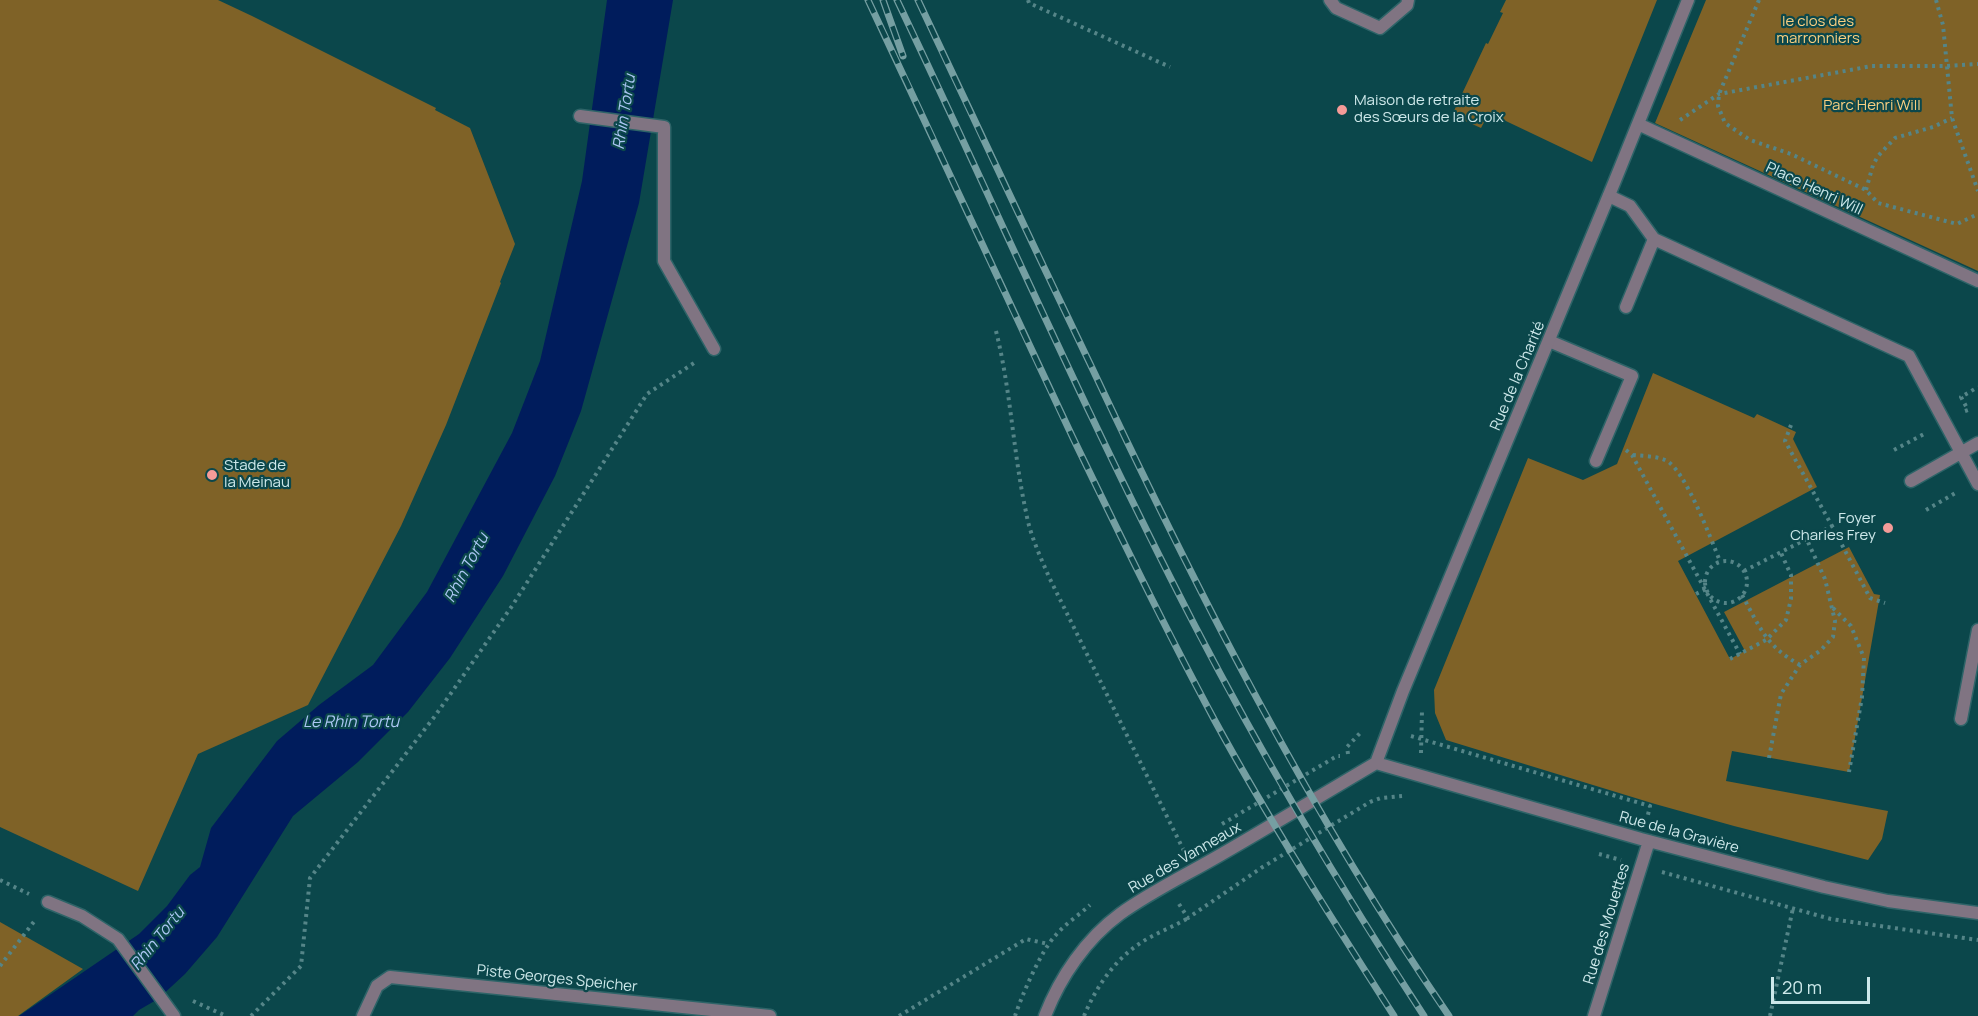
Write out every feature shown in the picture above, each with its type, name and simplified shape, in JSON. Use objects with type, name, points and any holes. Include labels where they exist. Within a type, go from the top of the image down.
[{"type":"street","points":[[1330,0],[1336,8],[1380,28],[1407,4],[1408,0]]},
{"type":"street","name":"Rue de la Charité","points":[[1376,763],[1688,0]]},
{"type":"street","points":[[580,116],[664,127],[664,261],[714,349]]},
{"type":"street","name":"Place Henri Will","points":[[1638,124],[1978,281]]},
{"type":"street","points":[[1609,196],[1630,206],[1654,239],[1909,356],[1977,482]]},
{"type":"street","points":[[1626,307],[1654,239]]},
{"type":"street","points":[[1549,341],[1632,376],[1596,461]]},
{"type":"street","points":[[1911,481],[1978,443]]},
{"type":"street","points":[[1961,719],[1978,630]]},
{"type":"street","name":"Rue des Vanneaux","points":[[1045,1016],[1059,985],[1086,946],[1117,915],[1376,763]]},
{"type":"street","name":"Rue de la Gravière","points":[[1376,763],[1645,840],[1824,887],[1888,901],[1978,912]]},
{"type":"street","name":"Rue des Mouettes","points":[[1594,1016],[1641,866],[1645,840]]},
{"type":"street","points":[[48,902],[82,916],[118,939],[174,1016]]},
{"type":"street","name":"Piste Georges Speicher","points":[[363,1016],[377,986],[390,977],[770,1016]]},
{"type":"path","points":[[1028,0],[1029,3],[1170,67]]},
{"type":"path","points":[[1759,0],[1719,94],[1718,106],[1725,123],[1750,140],[1791,154],[1866,190],[1878,203],[1957,224],[1978,214]]},
{"type":"path","points":[[1936,0],[1943,25],[1952,118],[1978,191]]},
{"type":"path","points":[[1673,124],[1719,94],[1872,66],[1978,64]]},
{"type":"path","points":[[1866,190],[1878,156],[1895,138],[1933,127],[1952,118]]},
{"type":"path","points":[[996,331],[1003,359],[1024,504],[1034,542],[1193,871]]},
{"type":"path","points":[[250,1016],[301,966],[310,878],[435,716],[505,615],[647,394],[714,349]]},
{"type":"path","points":[[1791,425],[1785,441],[1870,598],[1885,603]]},
{"type":"path","points":[[1607,435],[1632,455],[1740,654]]},
{"type":"path","points":[[1632,455],[1667,460],[1679,473],[1720,561]]},
{"type":"path","points":[[1926,510],[1977,482]]},
{"type":"path","points":[[1744,571],[1832,526]]},
{"type":"path","points":[[1768,758],[1781,694],[1800,665],[1821,650],[1833,637],[1835,621],[1833,607],[1825,579],[1807,540]]},
{"type":"path","points":[[1730,659],[1766,639],[1786,620],[1791,599],[1791,575],[1782,553]]},
{"type":"path","points":[[1720,561],[1734,562],[1744,571],[1747,583],[1737,600],[1723,602],[1710,596],[1706,590],[1705,576],[1713,564],[1720,561]]},
{"type":"path","points":[[1696,594],[1706,590]]},
{"type":"path","points":[[1742,595],[1766,639],[1782,654],[1800,665]]},
{"type":"path","points":[[1833,607],[1851,626],[1864,658],[1862,697],[1849,772]]},
{"type":"path","points":[[1402,733],[1650,806],[1645,840]]},
{"type":"path","points":[[1084,1016],[1103,981],[1114,967],[1128,953],[1152,936],[1172,928],[1261,868],[1370,802],[1389,797],[1412,798]]},
{"type":"path","points":[[1596,853],[1831,919],[1978,940]]},
{"type":"path","points":[[0,880],[48,902],[0,966]]},
{"type":"path","points":[[1168,885],[1188,918]]},
{"type":"path","points":[[1770,1016],[1793,908]]},
{"type":"path","points":[[899,1016],[1026,939],[1048,944]]},
{"type":"green space","name":"Stade de la Meinau","points":[[0,0],[218,0],[252,16],[436,108],[435,110],[470,128],[515,244],[446,425],[401,526],[308,705],[198,754],[138,891],[0,827]]},
{"type":"green space","points":[[1506,0],[1657,0],[1592,162],[1489,113],[1481,128],[1452,115],[1503,13],[1500,12]]},
{"type":"green space","name":"Parc Henri Will","points":[[1706,0],[1978,0],[1978,271],[1655,123]]},
{"type":"green space","points":[[1653,373],[1754,418],[1757,414],[1796,432],[1793,439],[1817,487],[1678,561],[1730,659],[1745,651],[1724,612],[1849,547],[1874,594],[1880,595],[1849,772],[1732,751],[1726,781],[1888,811],[1882,839],[1868,860],[1655,804],[1446,740],[1435,713],[1434,690],[1528,458],[1583,480],[1617,464]]},
{"type":"green space","points":[[0,922],[83,969],[18,1016],[0,1016]]},
{"type":"water","name":"Le Rhin Tortu","points":[[607,0],[673,0],[639,203],[581,411],[555,476],[503,576],[450,658],[408,712],[358,762],[293,816],[217,937],[185,974],[158,999],[133,1016],[19,1016],[139,934],[167,906],[190,875],[200,867],[211,828],[277,741],[319,705],[373,665],[427,592],[512,433],[540,361],[582,181]]},
{"type":"railway","points":[[868,0],[1073,438],[1178,651],[1257,796],[1394,1016]]},
{"type":"railway","points":[[883,0],[903,56]]},
{"type":"railway","points":[[897,0],[1080,391],[1194,624],[1304,823],[1424,1016]]},
{"type":"railway","points":[[918,0],[1133,453],[1215,619],[1303,781],[1349,860],[1449,1016]]},
{"type":"place","name":"Maison de retraite des Sœurs de la Croix","points":[[1342,110]]},
{"type":"place","name":"Stade de la Meinau","points":[[212,475]]},
{"type":"place","name":"Foyer Charles Frey","points":[[1888,528]]},
{"type":"park label","name":"le clos des marronniers","points":[[1818,30]]},
{"type":"water label","name":"Rhin Tortu","points":[[625,112]]},
{"type":"water label","name":"Rhin Tortu","points":[[467,568]]},
{"type":"water label","name":"Rhin Tortu","points":[[158,939]]}]
